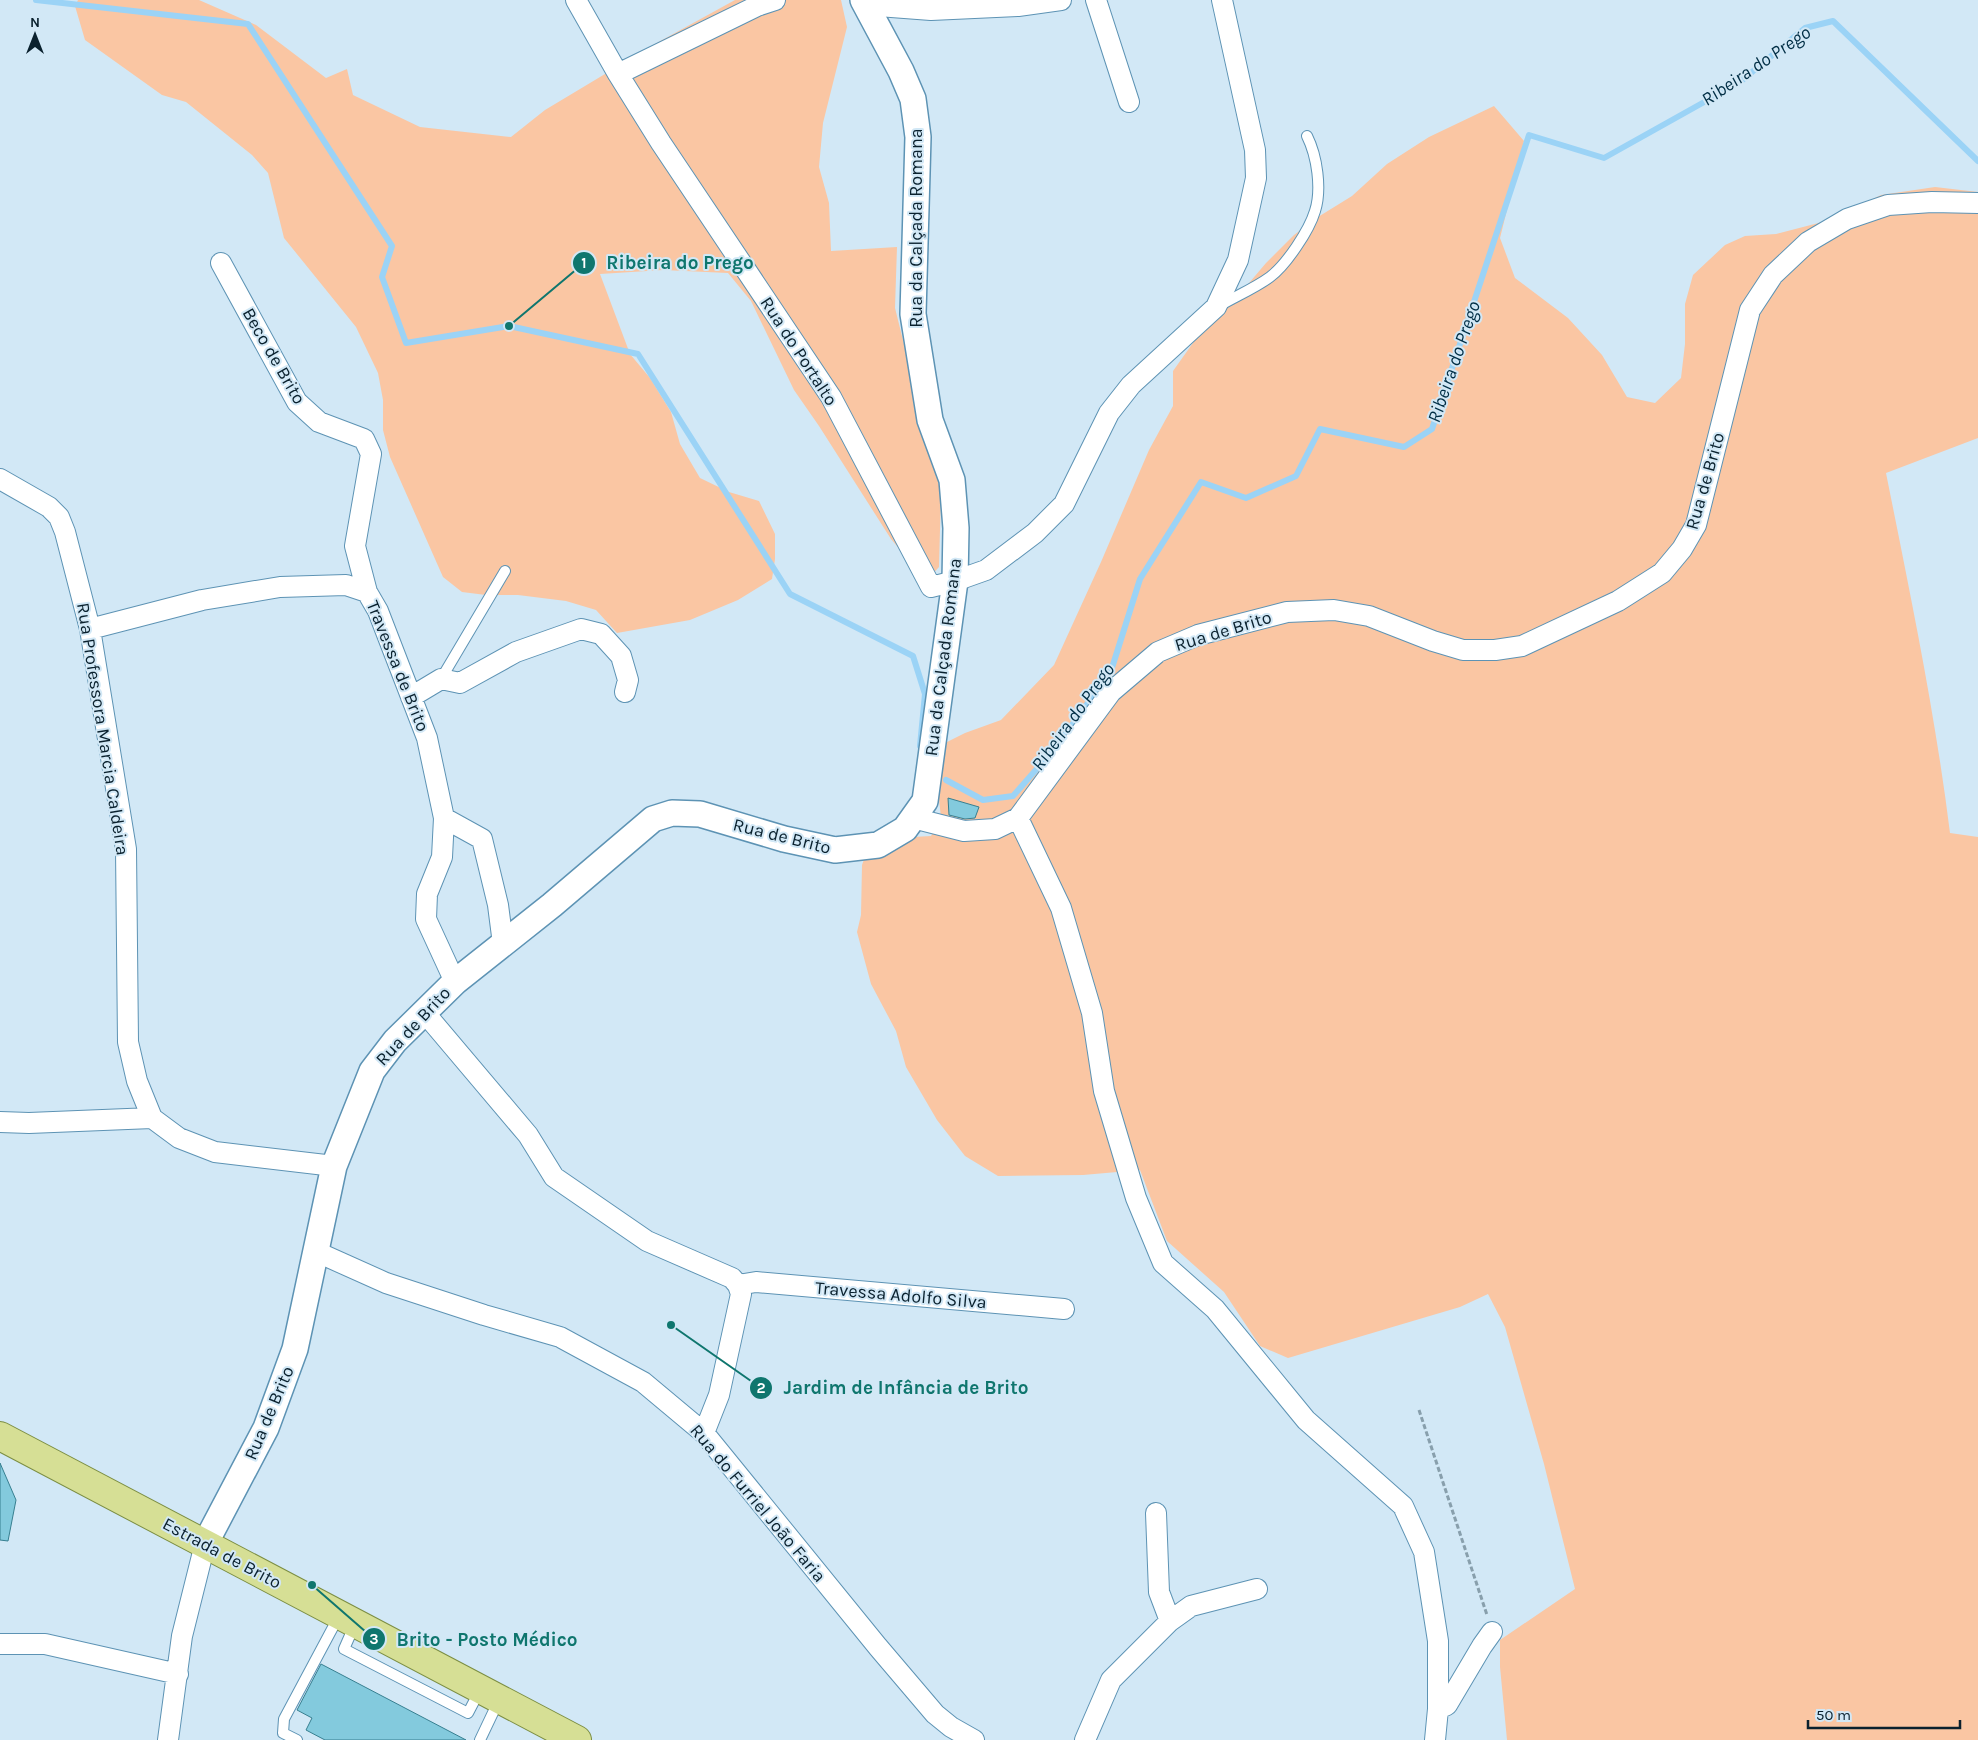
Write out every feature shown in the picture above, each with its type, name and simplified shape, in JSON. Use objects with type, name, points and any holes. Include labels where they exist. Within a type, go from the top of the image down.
[{"type":"main road","name":"Estrada de Brito","points":[[0,1436],[490,1694],[564,1737]]},
{"type":"street","name":"Rua do Portalto","points":[[576,0],[618,74],[661,143],[831,397],[931,587],[955,581]]},
{"type":"street","points":[[864,3],[931,10],[1018,6],[1061,0]]},
{"type":"street","points":[[1096,0],[1129,102]]},
{"type":"street","points":[[955,581],[986,570],[1035,533],[1064,504],[1109,414],[1125,392],[1216,307],[1238,260],[1256,178],[1255,150],[1222,0]]},
{"type":"street","points":[[618,74],[762,2]]},
{"type":"street","name":"Rua da Calçada Romana","points":[[864,3],[902,71],[912,99],[918,137],[913,314],[930,420],[952,480],[956,528],[955,581],[925,801],[913,818]]},
{"type":"street","name":"Rua de Brito","points":[[205,1544],[266,1428],[295,1349],[334,1166],[372,1071],[394,1041],[455,982],[552,905],[653,819],[672,813],[700,814],[784,839],[835,850],[878,845],[905,829],[913,818],[964,831],[995,829],[1018,818],[1111,692],[1158,652],[1198,635],[1287,612],[1334,610],[1369,616],[1433,641],[1463,650],[1495,650],[1522,646],[1618,601],[1662,573],[1682,549],[1696,525],[1750,310],[1773,275],[1808,242],[1847,219],[1888,205],[1932,202],[1978,203]]},
{"type":"street","name":"Beco de Brito","points":[[221,263],[297,402],[319,422],[364,439],[371,454],[355,546],[367,592]]},
{"type":"street","name":"Rua Professora Marcia Caldeira","points":[[0,479],[49,506],[59,517],[65,532],[90,629],[126,849],[128,1042],[137,1081],[152,1118]]},
{"type":"street","name":"Travessa de Brito","points":[[90,629],[202,600],[280,587],[346,585],[367,592],[378,611],[427,738],[444,818],[442,857],[427,894],[426,919],[455,982]]},
{"type":"street","points":[[411,696],[441,679],[460,683],[516,652],[581,629],[601,634],[622,656],[628,680],[625,692]]},
{"type":"street","points":[[444,818],[482,839],[498,905],[503,944]]},
{"type":"street","points":[[1018,818],[1061,908],[1092,1012],[1104,1091],[1136,1198],[1163,1263],[1215,1309],[1306,1420],[1403,1506],[1424,1552],[1438,1641],[1438,1709],[1435,1740]]},
{"type":"street","points":[[424,1012],[528,1134],[554,1177],[647,1241],[732,1278],[738,1285],[741,1294],[719,1396],[704,1433]]},
{"type":"street","points":[[0,1122],[29,1123],[152,1118],[179,1138],[215,1152],[334,1166]]},
{"type":"street","name":"Rua do Furriel João Faria","points":[[317,1252],[386,1283],[484,1315],[560,1337],[643,1382],[704,1433],[878,1647],[952,1734],[974,1740]]},
{"type":"street","name":"Travessa Adolfo Silva","points":[[738,1285],[756,1282],[1064,1309]]},
{"type":"street","points":[[1156,1513],[1159,1592],[1170,1621]]},
{"type":"street","points":[[168,1740],[182,1636],[205,1544]]},
{"type":"street","points":[[1085,1740],[1111,1680],[1170,1621],[1191,1606],[1257,1589]]},
{"type":"street","points":[[1438,1709],[1447,1705],[1492,1632]]},
{"type":"street","points":[[0,1644],[45,1644],[178,1674]]},
{"type":"lane","points":[[1216,307],[1270,277],[1290,255],[1304,234],[1316,211],[1318,186],[1318,173],[1313,149],[1307,136]]},
{"type":"lane","points":[[441,679],[505,572]]},
{"type":"lane","points":[[298,1740],[283,1733],[284,1719],[348,1619]]},
{"type":"lane","points":[[483,1739],[490,1694]]},
{"type":"path","points":[[1419,1410],[1492,1632]]},
{"type":"shaded area","points":[[78,0],[199,0],[256,25],[326,78],[347,69],[353,95],[420,127],[511,137],[545,110],[655,44],[735,0],[841,0],[847,27],[823,123],[819,167],[829,203],[831,251],[897,247],[895,308],[941,493],[939,567],[929,578],[918,571],[891,539],[794,390],[751,301],[728,273],[663,270],[600,274],[630,354],[650,378],[671,412],[680,444],[700,478],[729,492],[759,501],[775,534],[775,559],[772,579],[738,600],[690,620],[617,633],[596,610],[566,601],[518,595],[486,595],[462,592],[443,577],[390,457],[383,430],[383,400],[378,373],[356,327],[284,238],[268,173],[252,155],[186,102],[162,95],[85,40],[75,6]]},
{"type":"shaded area","points":[[1494,106],[1524,141],[1500,238],[1515,278],[1568,318],[1602,355],[1627,397],[1655,403],[1681,378],[1685,344],[1685,304],[1693,275],[1725,245],[1745,236],[1776,234],[1830,220],[1881,195],[1935,187],[1978,192],[1978,438],[1886,473],[1929,698],[1950,833],[1978,837],[1978,1740],[1507,1740],[1500,1667],[1500,1640],[1575,1589],[1544,1464],[1505,1327],[1488,1294],[1460,1307],[1288,1358],[1260,1346],[1224,1292],[1167,1241],[1140,1170],[1083,1175],[998,1176],[965,1156],[937,1120],[906,1067],[896,1031],[871,984],[857,932],[861,915],[862,865],[870,843],[895,838],[931,836],[941,818],[939,799],[931,769],[941,745],[965,733],[1001,720],[1054,665],[1149,450],[1173,406],[1173,371],[1205,326],[1233,302],[1266,263],[1294,235],[1318,217],[1352,196],[1387,164],[1429,137]]},
{"type":"building","points":[[948,798],[979,807],[975,818],[965,819],[949,815]]},
{"type":"building","points":[[0,1463],[16,1500],[8,1541],[0,1540]]},
{"type":"building","points":[[321,1664],[466,1740],[325,1740],[306,1730],[312,1718],[297,1710]]},
{"type":"waterway","name":"Ribeira do Prego","points":[[36,0],[248,24],[392,246],[382,277],[406,343],[509,326],[638,354],[790,594],[913,656],[925,694],[920,746]]},
{"type":"waterway","name":"Ribeira do Prego","points":[[946,780],[983,800],[1013,796],[1056,747],[1111,671],[1140,579],[1201,482],[1246,498],[1296,476],[1320,429],[1404,447],[1432,429],[1529,135],[1604,158],[1740,82],[1805,28],[1833,21],[1978,161]]},
{"type":"place","name":"Ribeira do Prego","points":[[509,326]]},
{"type":"place","name":"Jardim de Infância de Brito","points":[[671,1325]]},
{"type":"place","name":"Brito - Posto Médico","points":[[312,1585]]}]
